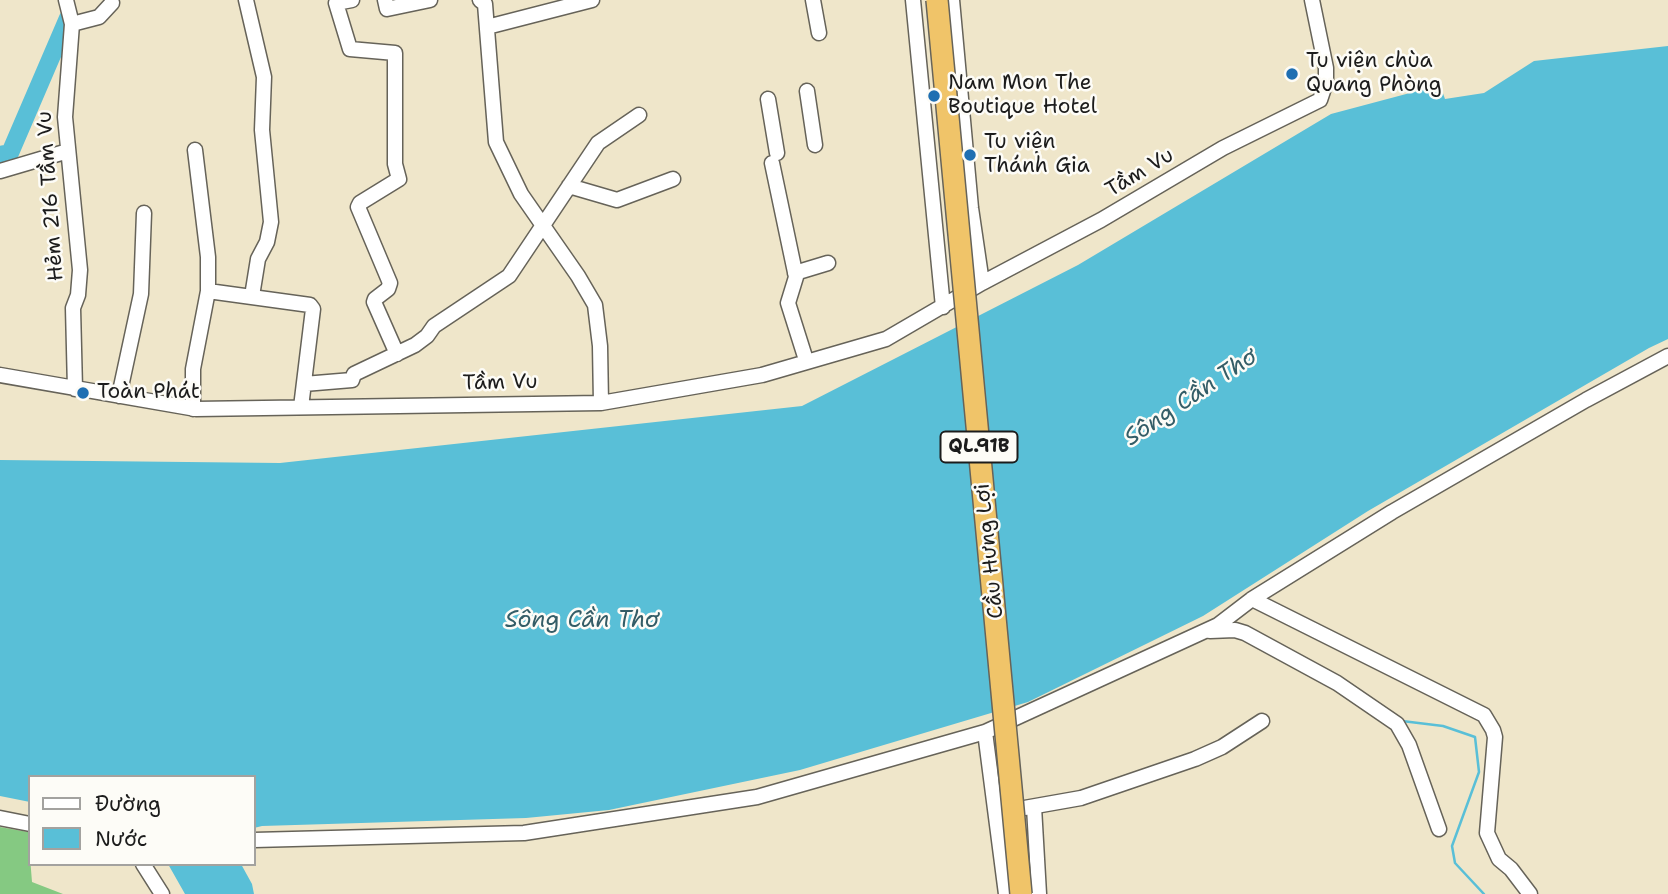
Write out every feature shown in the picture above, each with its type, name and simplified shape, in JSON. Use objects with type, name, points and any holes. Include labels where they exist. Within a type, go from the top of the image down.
[{"type":"highway","name":"Cầu Hưng Lợi","points":[[937,0],[1021,894]]},
{"type":"street","name":"Hẻm 216 Tầm Vu","points":[[66,0],[72,23],[65,117],[80,270],[78,295],[73,308],[75,389]]},
{"type":"street","points":[[246,0],[264,77],[262,130],[271,222],[267,242],[258,259],[252,296]]},
{"type":"street","points":[[352,0],[336,3],[350,49],[395,53],[396,164],[399,179],[359,202],[358,207],[390,283],[388,289],[374,302],[397,354]]},
{"type":"street","points":[[385,0],[387,9],[430,0]]},
{"type":"street","points":[[480,0],[485,4],[496,142],[505,164],[542,227],[578,276],[595,305],[600,346],[601,403]]},
{"type":"street","points":[[487,27],[592,0]]},
{"type":"street","points":[[813,0],[819,33]]},
{"type":"street","points":[[914,0],[943,307]]},
{"type":"street","points":[[952,0],[971,208],[982,283]]},
{"type":"street","name":"Tầm Vu","points":[[0,375],[192,408],[601,403],[762,375],[806,360],[886,339],[982,283],[1101,220],[1223,148],[1320,100],[1326,82],[1326,68],[1312,0]]},
{"type":"street","points":[[72,23],[99,17],[112,3]]},
{"type":"street","points":[[807,91],[815,145]]},
{"type":"street","points":[[768,99],[775,158],[795,273],[788,303],[806,360]]},
{"type":"street","points":[[304,384],[352,380],[354,374],[415,345],[434,326],[509,276],[598,143],[639,114]]},
{"type":"street","points":[[0,171],[68,150]]},
{"type":"street","points":[[192,408],[193,369],[208,291],[208,257],[195,150]]},
{"type":"street","points":[[569,186],[617,200],[673,179]]},
{"type":"street","points":[[119,396],[141,294],[144,213]]},
{"type":"street","points":[[795,273],[828,263]]},
{"type":"street","points":[[208,291],[310,305],[313,309],[301,407]]},
{"type":"street","points":[[256,840],[524,833],[757,797],[985,732],[1211,628],[1392,512],[1668,356]]},
{"type":"street","points":[[1248,602],[1484,715],[1495,737],[1487,833],[1499,859],[1511,869],[1530,894]]},
{"type":"street","points":[[1211,628],[1245,632],[1337,682],[1397,724],[1409,746],[1438,829]]},
{"type":"street","points":[[996,813],[1081,798],[1195,759],[1223,747],[1262,721]]},
{"type":"street","points":[[985,732],[1006,894]]},
{"type":"street","points":[[1034,807],[1040,894]]},
{"type":"street","points":[[0,818],[28,824]]},
{"type":"street","points":[[144,866],[162,894]]},
{"type":"green space","points":[[0,827],[28,832],[28,866],[31,866],[32,882],[63,894],[0,894]]},
{"type":"water","name":"Sông Cần Thơ","points":[[1668,46],[1668,339],[1368,511],[1203,616],[1028,702],[800,770],[609,810],[526,818],[256,828],[256,775],[28,775],[28,802],[0,796],[0,460],[280,463],[802,406],[1078,265],[1331,114],[1440,85],[1445,99],[1484,93],[1534,61]]},
{"type":"water","points":[[169,866],[242,866],[254,894],[185,894]]},
{"type":"waterway","points":[[0,155],[10,153],[68,18]]},
{"type":"waterway","points":[[1402,721],[1443,726],[1475,737],[1479,772],[1452,846],[1455,863],[1484,894]]},
{"type":"place","name":"Tu viện chùa Quang Phòng","points":[[1292,74]]},
{"type":"place","name":"Nam Mon The Boutique Hotel","points":[[934,96]]},
{"type":"place","name":"Tu viện Thánh Gia","points":[[970,155]]},
{"type":"place","name":"Toàn Phát","points":[[83,393]]}]
